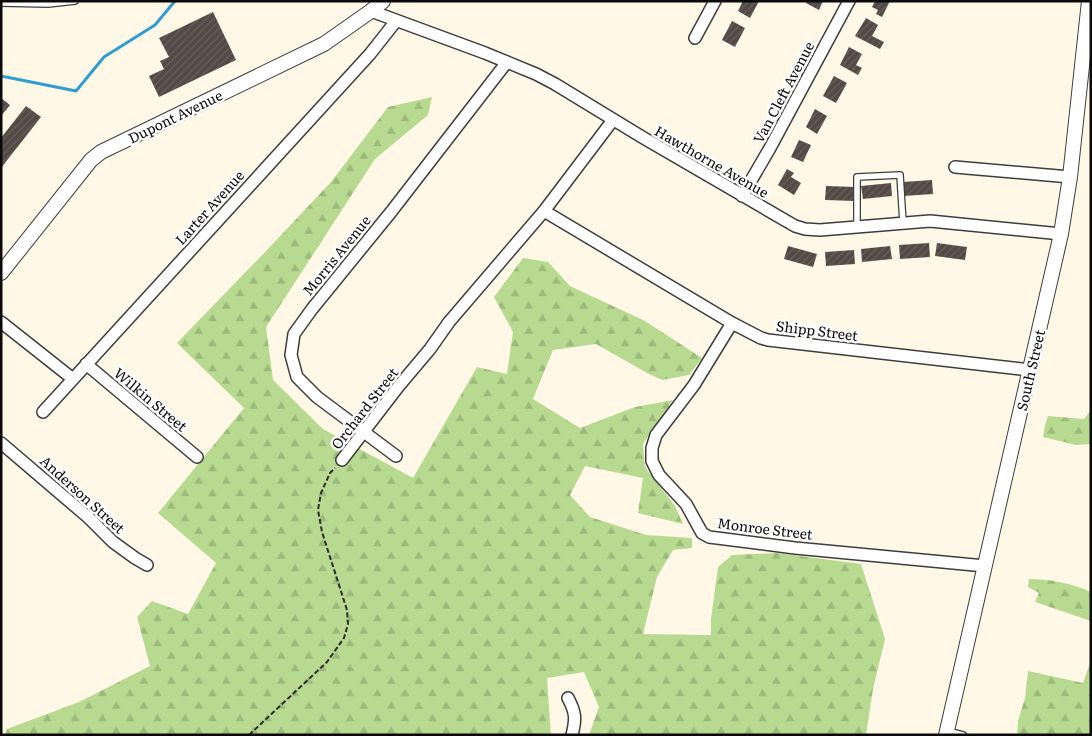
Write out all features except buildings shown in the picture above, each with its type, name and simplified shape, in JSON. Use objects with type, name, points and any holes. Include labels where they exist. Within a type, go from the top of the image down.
[{"type":"street","name":"Dupont Avenue","points":[[1,273],[91,160],[101,152],[324,44],[383,1]]},
{"type":"street","points":[[696,38],[716,1]]},
{"type":"street","name":"Van Cleft Avenue","points":[[742,196],[849,1]]},
{"type":"street","name":"South Street","points":[[947,733],[1061,234],[1070,177],[1090,1]]},
{"type":"street","name":"Hawthorne Avenue","points":[[371,11],[508,62],[555,84],[795,226],[820,230],[930,221],[1061,234]]},
{"type":"street","name":"Larter Avenue","points":[[43,412],[370,54],[396,21]]},
{"type":"street","name":"Morris Avenue","points":[[396,456],[317,397],[297,377],[291,356],[294,334],[508,62]]},
{"type":"street","name":"Orchard Street","points":[[342,460],[430,349],[449,322],[544,211],[614,120]]},
{"type":"street","points":[[955,167],[1070,177]]},
{"type":"street","name":"Shipp Street","points":[[544,211],[760,338],[1030,370]]},
{"type":"street","points":[[1,322],[73,379]]},
{"type":"street","name":"Monroe Street","points":[[732,323],[694,385],[656,436],[652,448],[652,461],[659,475],[686,504],[702,533],[709,537],[796,548],[985,566]]},
{"type":"street","name":"Wilkin Street","points":[[86,364],[197,457]]},
{"type":"street","name":"Anderson Street","points":[[1,443],[90,518],[113,542],[147,564]]},
{"type":"street","points":[[568,698],[574,709],[575,722],[572,735]]},
{"type":"lane","points":[[1,3],[48,4],[75,1]]},
{"type":"lane","points":[[857,227],[857,177],[900,175],[903,223]]},
{"type":"lane","points":[[947,733],[963,735]]},
{"type":"path","name":"Orchard Street","points":[[249,735],[328,662],[344,638],[348,624],[347,610],[322,532],[318,510],[321,493],[330,473],[342,460]]},
{"type":"green space","points":[[432,97],[428,115],[375,159],[266,327],[273,380],[323,429],[413,478],[477,367],[507,374],[513,332],[494,297],[523,258],[548,262],[570,286],[645,321],[702,358],[689,375],[662,380],[596,344],[553,350],[533,399],[580,428],[635,407],[673,400],[643,444],[645,467],[675,506],[683,524],[638,513],[643,478],[585,466],[570,495],[590,517],[646,535],[692,538],[692,548],[673,550],[657,577],[643,634],[711,635],[711,619],[718,567],[732,555],[777,553],[861,564],[885,639],[873,689],[866,735],[589,735],[599,707],[584,672],[547,678],[551,735],[5,735],[7,729],[79,702],[150,666],[137,617],[152,601],[188,614],[216,563],[158,513],[244,408],[177,343],[331,182],[388,107]]},
{"type":"green space","points":[[1091,410],[1091,444],[1076,445],[1043,437],[1048,416],[1084,419]]},
{"type":"green space","points":[[1029,579],[1060,582],[1091,592],[1091,621],[1035,602],[1039,593],[1028,587]]},
{"type":"green space","points":[[1091,660],[1091,735],[1017,734],[1018,721],[1025,698],[1028,671],[1083,683]]},
{"type":"waterway","points":[[1,76],[76,91],[104,57],[155,25],[175,1]]}]
